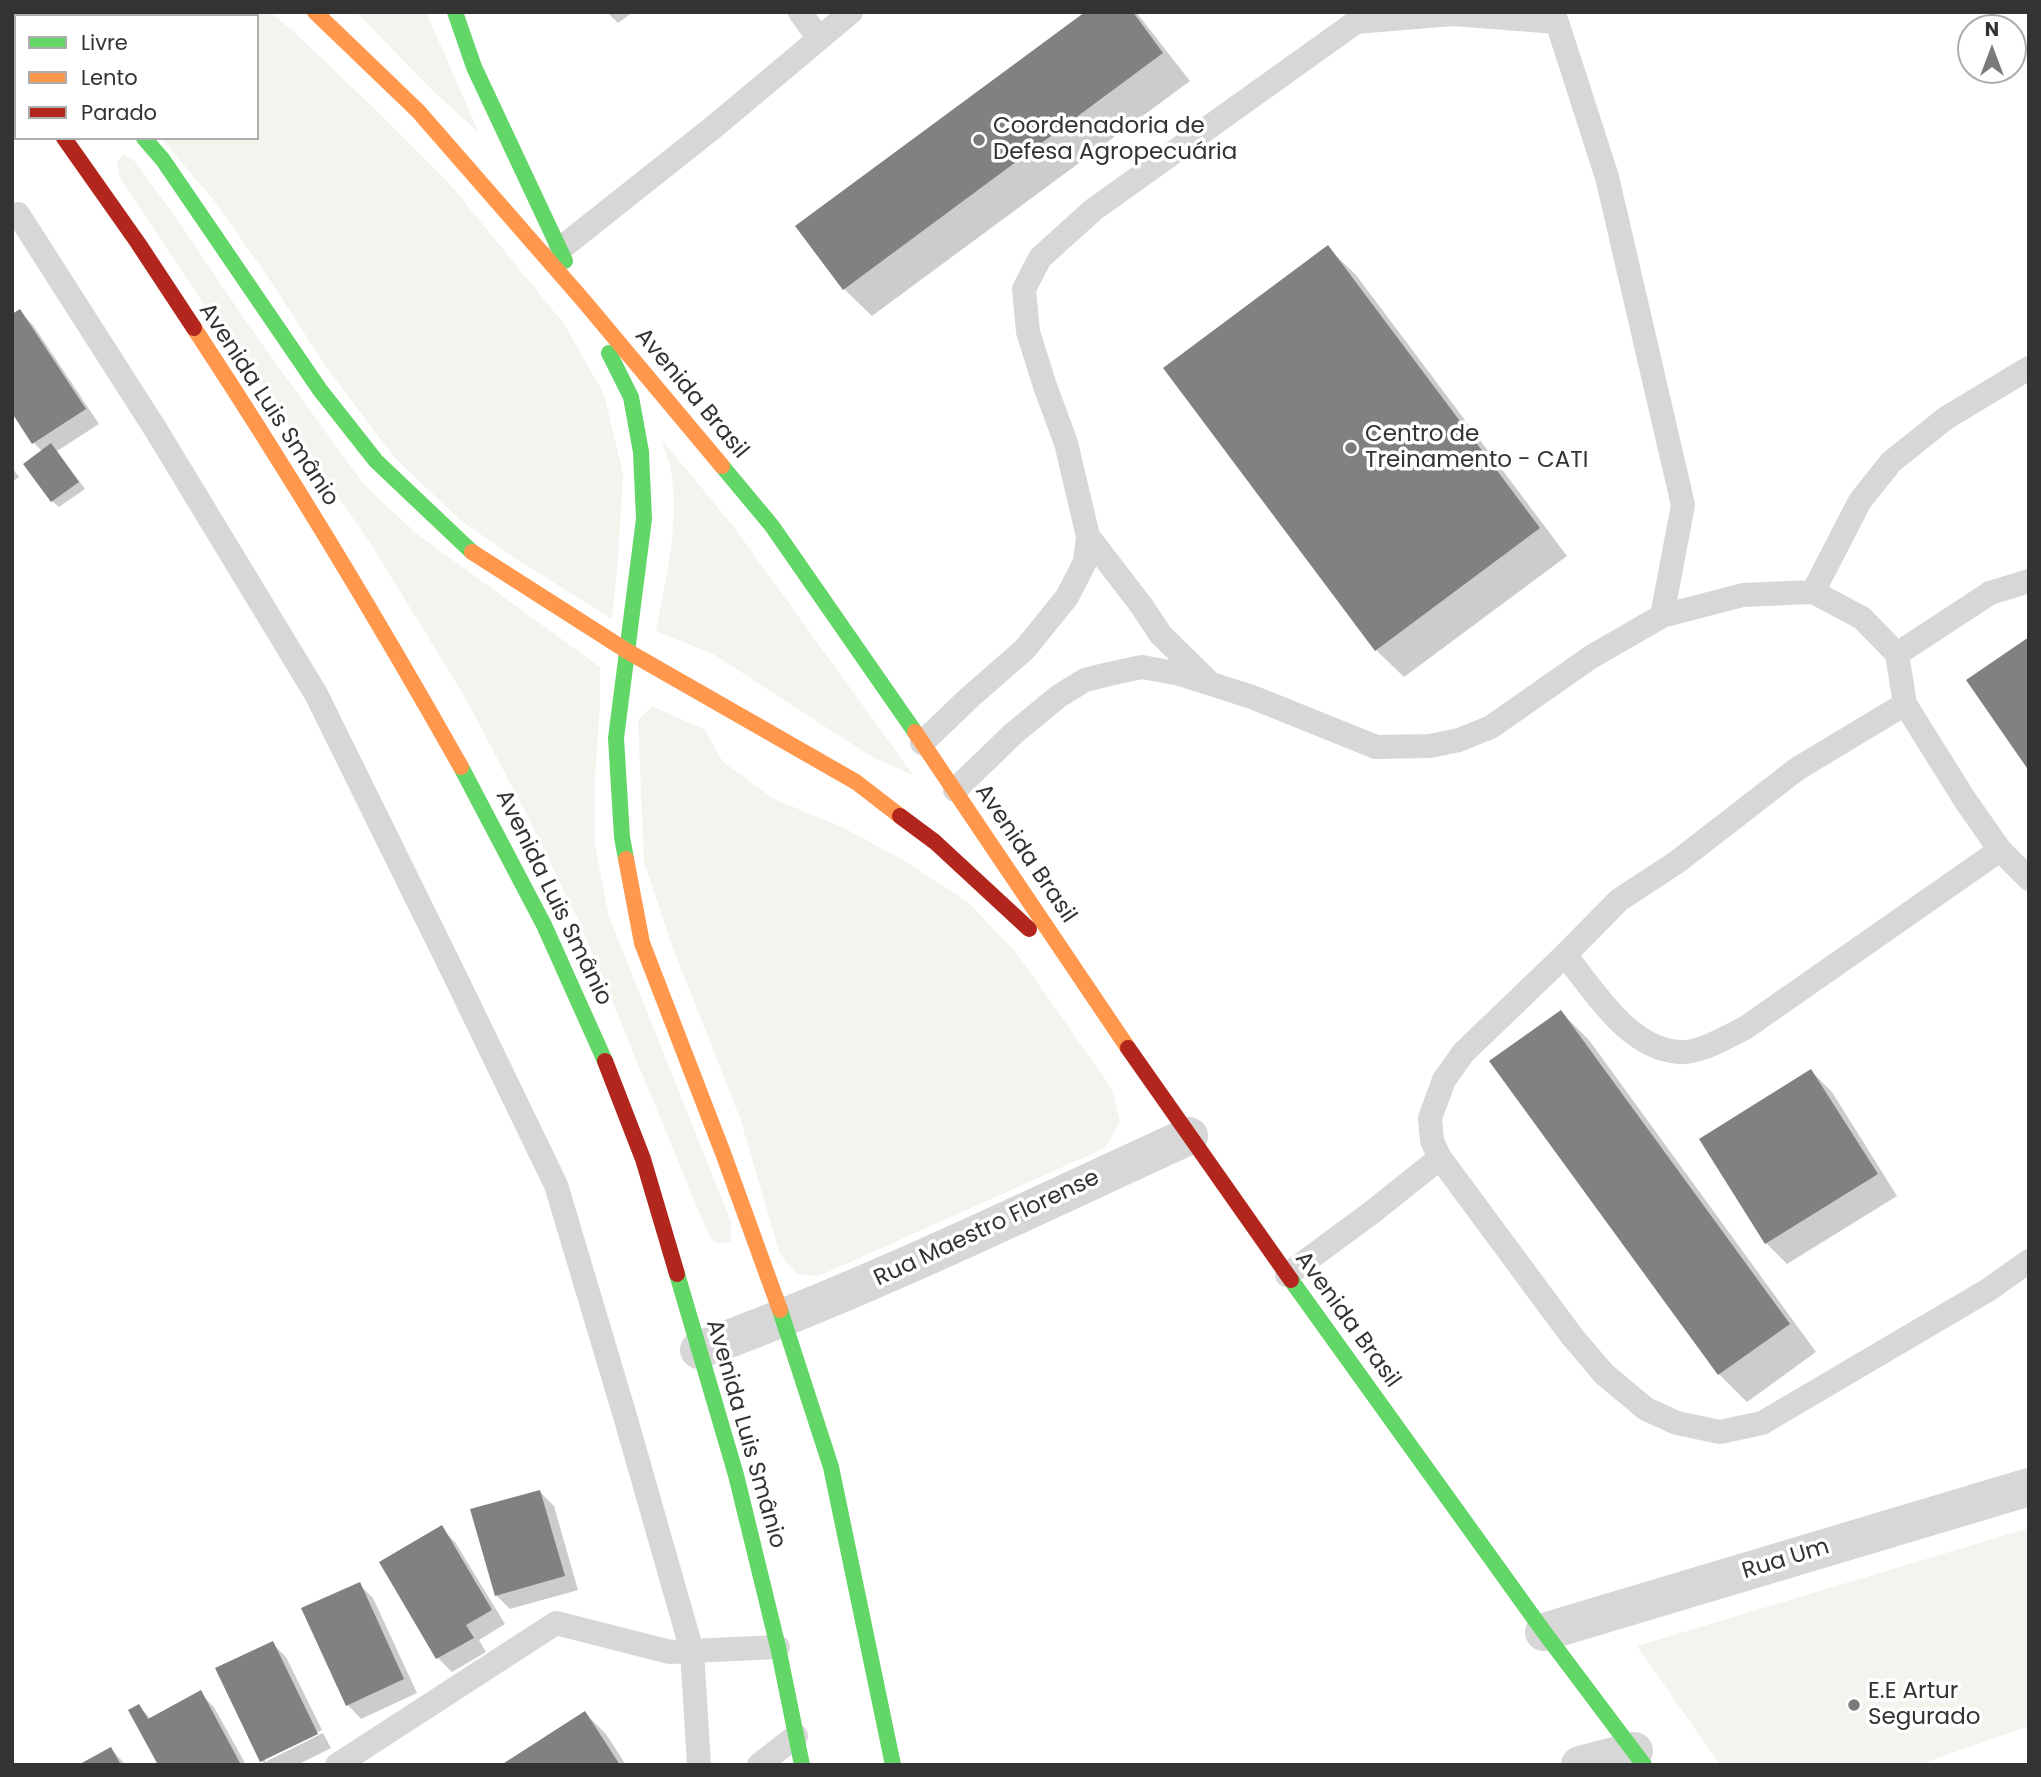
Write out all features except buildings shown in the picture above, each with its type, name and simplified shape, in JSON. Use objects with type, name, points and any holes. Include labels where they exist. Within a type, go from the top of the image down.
[{"type":"main road","points":[[35,12],[80,12]]},
{"type":"main road","name":"Avenida Brasil","points":[[314,12],[418,111],[583,300],[772,526],[1286,1275],[1544,1632],[1639,1758]]},
{"type":"main road","points":[[455,12],[474,67],[631,397],[641,452],[644,519],[616,738],[622,837],[642,943],[723,1153],[783,1319],[831,1467],[893,1765]]},
{"type":"main road","name":"Avenida Luis Smânio","points":[[65,140],[138,243],[240,398],[384,632],[472,786],[544,925],[597,1040],[643,1159],[736,1475],[778,1647],[802,1765]]},
{"type":"main road","points":[[146,140],[163,160],[320,390],[376,461],[467,549],[627,651],[856,782],[935,842],[1079,976]]},
{"type":"street","name":"Rua Maestro Florense","points":[[699,1350],[864,1285],[1189,1136]]},
{"type":"street","name":"Rua Um","points":[[1544,1632],[2029,1488]]},
{"type":"street","points":[[1580,1765],[1639,1758]]},
{"type":"lane","points":[[800,12],[819,39]]},
{"type":"lane","points":[[560,249],[715,126],[851,12]]},
{"type":"lane","points":[[922,743],[970,696],[1026,649],[1067,597],[1085,562],[1088,536],[1066,443],[1028,332],[1024,289],[1040,258],[1093,210],[1353,17],[1454,14],[1563,17],[1607,177],[1683,505],[1661,616]]},
{"type":"lane","points":[[12,218],[18,214],[149,418],[316,694],[556,1185],[691,1651],[699,1765]]},
{"type":"lane","points":[[1813,592],[1860,501],[1891,462],[1946,418],[2029,368]]},
{"type":"lane","points":[[1088,536],[1161,635],[1211,684]]},
{"type":"lane","points":[[1897,654],[1990,593],[2029,581]]},
{"type":"lane","points":[[955,790],[1014,733],[1059,696],[1085,680],[1142,667],[1181,674],[1252,696],[1376,747],[1430,746],[1459,740],[1491,727],[1591,657],[1661,616],[1743,595],[1813,592],[1862,618],[1897,654],[1905,704],[2000,850],[2029,879]]},
{"type":"lane","points":[[1905,704],[1797,769],[1677,862],[1619,900],[1463,1053],[1444,1080],[1430,1118],[1432,1141],[1440,1158],[1571,1335],[1604,1374],[1646,1409],[1677,1423],[1720,1432],[1762,1423],[1987,1290],[2029,1261]]},
{"type":"lane","points":[[1565,955],[1624,1028],[1654,1046],[1680,1053],[1709,1045],[1745,1028],[2000,850]]},
{"type":"lane","points":[[1286,1275],[1440,1158]]},
{"type":"lane","points":[[337,1765],[556,1623],[670,1652],[778,1647]]},
{"type":"lane","points":[[760,1765],[796,1735]]},
{"type":"shaded area","points":[[270,12],[377,111],[449,183],[564,324],[604,394],[623,474],[612,619],[460,520],[396,459],[328,370],[216,203],[163,140],[259,140],[259,14],[161,14]]},
{"type":"shaded area","points":[[356,12],[426,12],[479,133],[432,90]]},
{"type":"shaded area","points":[[123,154],[134,160],[364,485],[417,534],[600,667],[595,844],[609,917],[731,1222],[731,1242],[719,1244],[709,1236],[581,926],[466,699],[369,541],[221,330],[120,178],[117,163]]},
{"type":"shaded area","points":[[662,440],[733,526],[913,775],[872,757],[713,654],[656,631],[668,570],[674,507],[670,466]]},
{"type":"shaded area","points":[[652,706],[705,730],[723,762],[774,799],[842,827],[903,860],[968,902],[1018,955],[1112,1089],[1120,1122],[1105,1148],[819,1276],[797,1274],[780,1254],[740,1118],[674,951],[644,862],[638,720]]},
{"type":"shaded area","name":"E.E Artur Segurado","points":[[2029,1528],[2029,1726],[1918,1765],[1720,1765],[1637,1646]]},
{"type":"traffic: fast","points":[[35,12],[80,12]]},
{"type":"traffic: fast","points":[[455,12],[474,67],[565,261]]},
{"type":"traffic: fast","points":[[146,140],[163,160],[320,390],[376,461],[472,552]]},
{"type":"traffic: fast","points":[[609,353],[631,397],[641,452],[644,519],[616,738],[622,837],[626,859]]},
{"type":"traffic: fast","points":[[722,466],[772,526],[915,732]]},
{"type":"traffic: fast","points":[[461,767],[544,925],[605,1061]]},
{"type":"traffic: fast","points":[[677,1274],[736,1475],[778,1647],[802,1765]]},
{"type":"traffic: fast","points":[[1291,1280],[1544,1632],[1644,1765]]},
{"type":"traffic: fast","points":[[780,1310],[831,1467],[893,1765]]},
{"type":"traffic: slow","points":[[315,12],[418,111],[583,300],[722,466]]},
{"type":"traffic: slow","points":[[194,328],[331,545],[461,767]]},
{"type":"traffic: slow","points":[[472,552],[627,651],[856,782],[900,816]]},
{"type":"traffic: slow","points":[[915,732],[1128,1048]]},
{"type":"traffic: slow","points":[[626,859],[642,943],[780,1310]]},
{"type":"traffic: jam","points":[[65,140],[194,328]]},
{"type":"traffic: jam","points":[[900,816],[935,842],[1029,929]]},
{"type":"traffic: jam","points":[[1128,1048],[1291,1280]]},
{"type":"traffic: jam","points":[[605,1061],[643,1159],[677,1274]]},
{"type":"place","name":"Coordenadoria de Defesa Agropecuária","points":[[979,140]]},
{"type":"place","name":"Centro de Treinamento - CATI","points":[[1351,448]]},
{"type":"place","name":"E.E Artur Segurado","points":[[1854,1705]]}]
